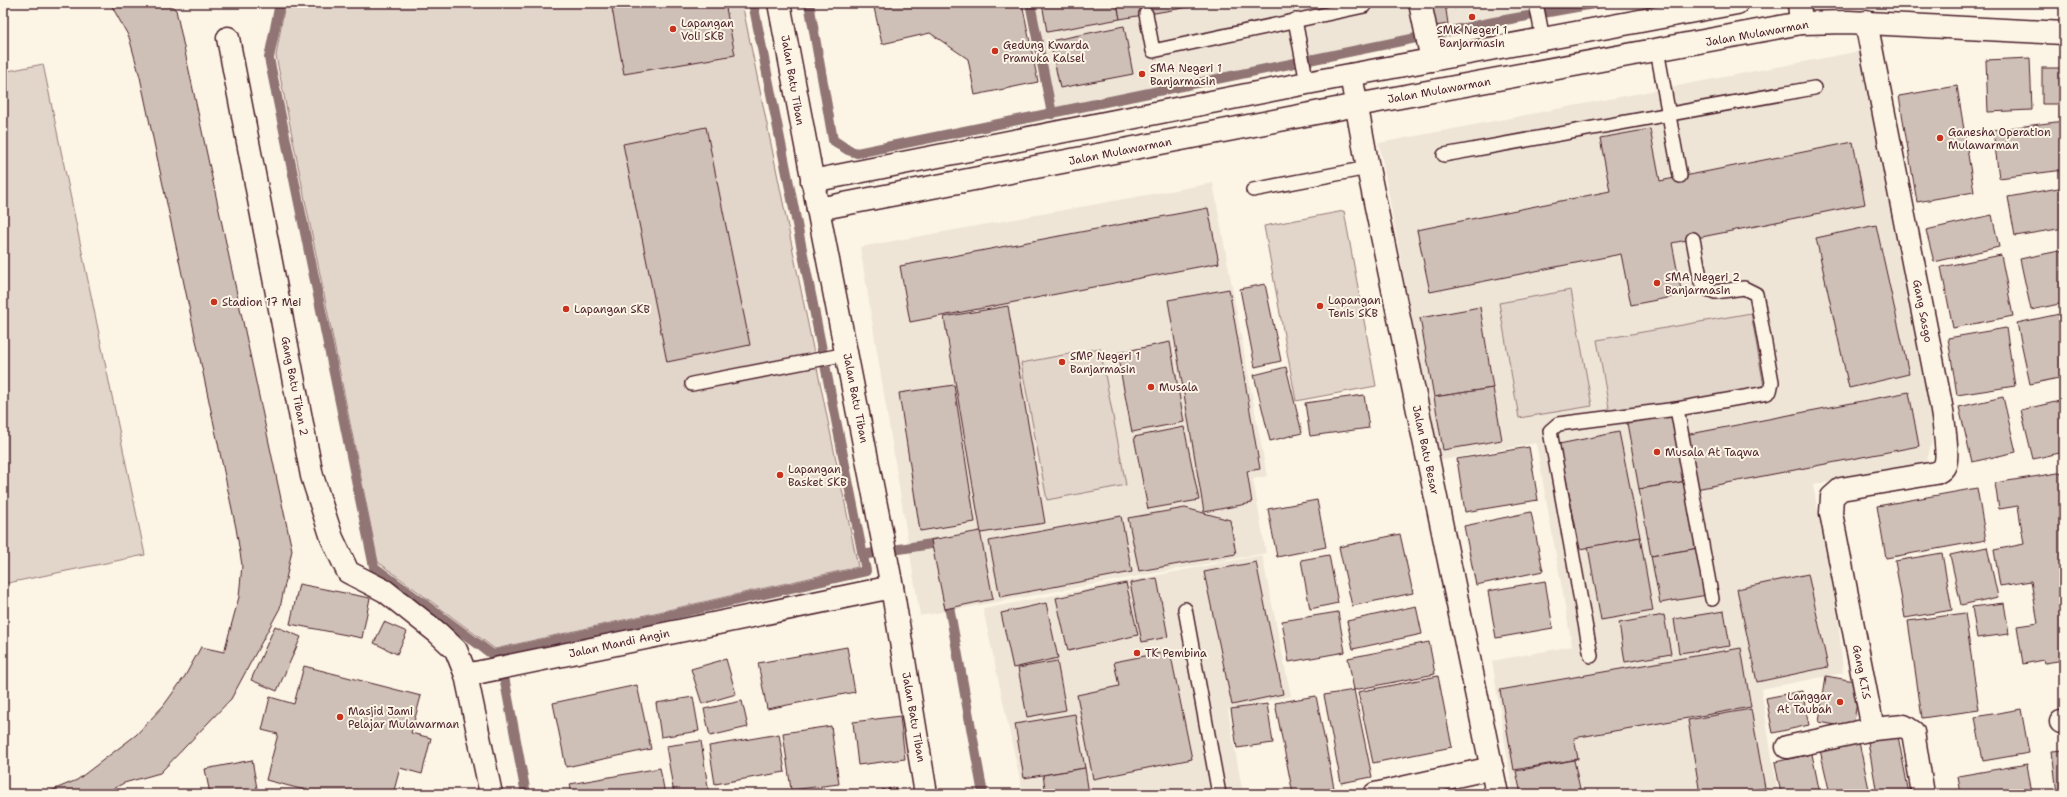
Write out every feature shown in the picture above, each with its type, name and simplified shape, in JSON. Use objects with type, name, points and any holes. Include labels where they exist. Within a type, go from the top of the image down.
[{"type":"street","name":"Jalan Batu Tiban","points":[[779,3],[812,181],[892,587],[926,794]]},
{"type":"street","points":[[1420,3],[1432,60]]},
{"type":"street","points":[[812,181],[1306,83],[1432,60],[1541,31],[1737,3]]},
{"type":"street","name":"Jalan Mulawarman","points":[[818,209],[1357,105],[1657,50],[1800,13],[1866,22],[2064,33]]},
{"type":"street","name":"Gang Sasgo","points":[[1831,513],[1832,497],[1842,489],[1936,473],[1942,470],[1946,463],[1944,424],[1941,405],[1866,22]]},
{"type":"street","name":"Gang Batu Tiban 2","points":[[228,38],[312,476],[332,538],[348,572],[385,591],[438,633],[456,650],[466,675]]},
{"type":"street","name":"Jalan Batu Besar","points":[[1351,75],[1368,168],[1497,794]]},
{"type":"street","name":"Gang K.T.S","points":[[1831,513],[1873,729]]},
{"type":"street","name":"Jalan Mandi Angin","points":[[466,675],[892,587]]},
{"type":"street","points":[[466,675],[491,794]]},
{"type":"street","points":[[1787,747],[1873,729],[1904,726],[1913,732],[1924,794]]},
{"type":"street","points":[[1375,794],[1492,768]]},
{"type":"lane","points":[[1536,3],[1541,31]]},
{"type":"lane","points":[[1146,14],[1154,51],[1364,6]]},
{"type":"lane","points":[[1295,20],[1306,83]]},
{"type":"lane","points":[[1657,50],[1670,114],[1680,176]]},
{"type":"lane","points":[[1444,155],[1814,88]]},
{"type":"lane","points":[[1253,190],[1368,168]]},
{"type":"lane","points":[[1591,656],[1550,431],[1558,424],[1677,409],[1767,393],[1772,387],[1756,294],[1744,288],[1715,292],[1707,289],[1701,282],[1693,239]]},
{"type":"lane","points":[[692,384],[847,354]]},
{"type":"lane","points":[[1677,409],[1712,599]]},
{"type":"lane","points":[[1185,609],[1219,794]]},
{"type":"shaded area","name":"Lapangan SKB","points":[[285,3],[742,3],[858,567],[495,649],[378,562],[276,56]]},
{"type":"shaded area","name":"SMA Negeri 1 Banjarmasin","points":[[1033,3],[1410,3],[1416,37],[1055,111]]},
{"type":"shaded area","name":"SMK Negeri 1 Banjarmasin","points":[[1428,3],[1594,3],[1434,31]]},
{"type":"shaded area","name":"SMA Negeri 2 Banjarmasin","points":[[1860,51],[1937,423],[1926,464],[1813,485],[1838,617],[1843,673],[1761,689],[1778,794],[1513,794],[1492,661],[1572,646],[1536,443],[1438,461],[1379,143]]},
{"type":"shaded area","points":[[43,64],[145,555],[3,584],[3,72]]},
{"type":"shaded area","name":"SMP Negeri 1 Banjarmasin","points":[[1213,183],[1267,476],[1253,479],[1266,553],[920,616],[860,247]]},
{"type":"shaded area","name":"Lapangan Tenis SKB","points":[[1344,211],[1376,386],[1296,401],[1264,226]]},
{"type":"shaded area","points":[[1571,290],[1592,406],[1519,418],[1499,303]]},
{"type":"shaded area","points":[[1751,313],[1764,387],[1610,414],[1597,340]]},
{"type":"shaded area","points":[[1100,348],[1126,485],[1047,500],[1021,363]]},
{"type":"shaded area","name":"TK Pembina","points":[[1262,555],[1291,696],[1228,710],[1243,794],[1023,794],[983,609]]},
{"type":"building","name":"Stadion 17 Mei","points":[[110,3],[168,3],[176,10],[292,550],[280,608],[231,699],[160,773],[124,783],[103,794],[43,794],[77,780],[136,735],[164,705],[185,676],[201,647],[224,652],[239,597],[242,565],[236,528],[140,77],[129,37]]},
{"type":"building","name":"Lapangan Voli SKB","points":[[611,3],[725,3],[735,55],[624,74]]},
{"type":"building","name":"Gedung Kwarda Pramuka Kalsel","points":[[873,3],[1022,3],[1038,82],[975,95],[968,59],[930,33],[882,44]]},
{"type":"building","points":[[1042,3],[1117,3],[1120,19],[1047,32]]},
{"type":"building","points":[[1117,3],[1212,3],[1120,19]]},
{"type":"building","points":[[1431,3],[1445,3],[1448,24],[1435,26]]},
{"type":"building","points":[[1453,3],[1481,3],[1454,8]]},
{"type":"building","points":[[1124,26],[1133,74],[1060,88],[1050,41]]},
{"type":"building","points":[[2030,58],[2032,110],[1988,112],[1986,60]]},
{"type":"building","points":[[2042,68],[2064,68],[2064,104],[2042,104]]},
{"type":"building","points":[[1957,86],[1974,192],[1917,202],[1899,96]]},
{"type":"building","points":[[2064,121],[2064,170],[1999,178],[1993,130]]},
{"type":"building","points":[[706,127],[750,345],[667,362],[623,144]]},
{"type":"building","points":[[1650,129],[1660,181],[1853,142],[1865,204],[1672,243],[1682,295],[1631,305],[1621,254],[1430,292],[1417,230],[1610,191],[1600,138]]},
{"type":"building","points":[[2064,187],[2064,228],[2015,236],[2008,197]]},
{"type":"building","points":[[1208,208],[1219,263],[910,322],[900,266]]},
{"type":"building","points":[[1992,215],[1999,247],[1934,262],[1926,230]]},
{"type":"building","points":[[1876,225],[1909,374],[1849,388],[1816,238]]},
{"type":"building","points":[[2064,250],[2064,303],[2031,310],[2020,259]]},
{"type":"building","points":[[2001,255],[2013,316],[1953,328],[1941,267]]},
{"type":"building","points":[[1265,284],[1281,361],[1255,367],[1240,289]]},
{"type":"building","points":[[1229,289],[1260,469],[1247,471],[1252,503],[1204,512],[1168,300]]},
{"type":"building","points":[[1008,306],[1045,523],[981,533],[944,317]]},
{"type":"building","points":[[1480,307],[1493,388],[1434,397],[1420,318]]},
{"type":"building","points":[[2064,313],[2064,377],[2030,384],[2017,323]]},
{"type":"building","points":[[2006,328],[2015,386],[1957,395],[1948,338]]},
{"type":"building","name":"Musala","points":[[1170,342],[1184,422],[1132,432],[1117,353]]},
{"type":"building","points":[[1286,367],[1302,433],[1270,441],[1254,375]]},
{"type":"building","points":[[954,385],[975,522],[920,531],[899,393]]},
{"type":"building","points":[[1493,388],[1502,440],[1443,450],[1434,397]]},
{"type":"building","points":[[1909,392],[1919,446],[1696,489],[1685,435]]},
{"type":"building","points":[[1364,395],[1369,428],[1310,436],[1305,403]]},
{"type":"building","points":[[2003,397],[2016,452],[1972,462],[1959,407]]},
{"type":"building","points":[[2064,400],[2064,452],[2033,459],[2021,410]]},
{"type":"building","name":"Musala At Taqwa","points":[[1675,415],[1687,481],[1639,489],[1627,423]]},
{"type":"building","points":[[1184,427],[1199,500],[1148,509],[1134,437]]},
{"type":"building","points":[[1619,432],[1640,537],[1580,549],[1559,444]]},
{"type":"building","points":[[1529,447],[1538,500],[1465,512],[1457,459]]},
{"type":"building","points":[[2064,472],[2064,660],[2045,663],[2044,660],[2023,664],[2017,626],[2038,623],[2031,581],[2000,586],[1994,550],[2024,544],[2018,506],[1999,509],[1995,483]]},
{"type":"building","points":[[1687,481],[1699,548],[1651,556],[1639,489]]},
{"type":"building","points":[[1977,488],[1986,540],[1886,558],[1877,506]]},
{"type":"building","points":[[1317,500],[1326,547],[1277,557],[1268,509]]},
{"type":"building","points":[[1185,508],[1230,520],[1236,554],[1139,571],[1128,518]]},
{"type":"building","points":[[1531,512],[1543,571],[1476,585],[1464,526]]},
{"type":"building","points":[[1121,516],[1132,572],[1000,597],[989,541]]},
{"type":"building","points":[[980,531],[993,599],[945,609],[931,540]]},
{"type":"building","points":[[1400,534],[1413,593],[1352,606],[1339,547]]},
{"type":"building","points":[[1640,537],[1653,611],[1601,620],[1588,547]]},
{"type":"building","points":[[1987,547],[1998,597],[1961,605],[1950,555]]},
{"type":"building","points":[[1699,548],[1707,595],[1660,603],[1651,556]]},
{"type":"building","points":[[1942,553],[1952,610],[1905,618],[1895,561]]},
{"type":"building","points":[[1329,555],[1338,603],[1310,609],[1301,560]]},
{"type":"building","points":[[1256,562],[1283,694],[1232,705],[1204,572]]},
{"type":"building","points":[[1808,574],[1828,667],[1757,682],[1737,589]]},
{"type":"building","points":[[1157,578],[1168,637],[1142,642],[1130,583]]},
{"type":"building","points":[[1545,581],[1553,628],[1496,638],[1488,591]]},
{"type":"building","points":[[1126,583],[1138,635],[1068,651],[1056,598]]},
{"type":"building","points":[[299,584],[370,598],[362,638],[290,624]]},
{"type":"building","points":[[1046,603],[1058,658],[1013,668],[1001,613]]},
{"type":"building","points":[[2004,603],[2009,634],[1977,638],[1972,607]]},
{"type":"building","points":[[1416,606],[1422,634],[1353,649],[1347,621]]},
{"type":"building","points":[[1724,611],[1730,646],[1679,653],[1674,619]]},
{"type":"building","points":[[1338,612],[1345,652],[1289,662],[1282,621]]},
{"type":"building","points":[[1965,613],[1979,710],[1922,718],[1908,621]]},
{"type":"building","points":[[1664,615],[1671,654],[1625,662],[1619,623]]},
{"type":"building","points":[[384,622],[407,632],[397,654],[374,643]]},
{"type":"building","points":[[275,626],[301,637],[277,691],[251,680]]},
{"type":"building","points":[[1429,642],[1435,674],[1354,690],[1348,658]]},
{"type":"building","points":[[847,647],[855,692],[767,709],[758,663]]},
{"type":"building","points":[[1741,648],[1751,707],[1574,738],[1578,759],[1514,770],[1500,690]]},
{"type":"building","points":[[1170,651],[1192,759],[1093,779],[1077,695],[1119,686],[1114,662]]},
{"type":"building","points":[[726,659],[736,694],[702,704],[691,669]]},
{"type":"building","points":[[1057,661],[1066,710],[1027,717],[1018,668]]},
{"type":"building","name":"Masjid Jami Pelajar Mulawarman","points":[[304,666],[421,696],[411,733],[431,738],[422,774],[400,768],[393,794],[320,794],[266,780],[278,734],[262,730],[270,697],[294,704]]},
{"type":"building","points":[[1438,676],[1452,747],[1373,763],[1358,692]]},
{"type":"building","name":"Langgar At Taubah","points":[[1826,676],[1860,682],[1853,728],[1819,722]]},
{"type":"building","points":[[637,685],[651,749],[566,767],[553,703]]},
{"type":"building","points":[[1354,690],[1372,777],[1341,783],[1324,695]]},
{"type":"building","points":[[1802,691],[1809,725],[1773,733],[1766,698]]},
{"type":"building","points":[[1316,696],[1334,788],[1305,794],[1293,794],[1275,703]]},
{"type":"building","points":[[693,697],[699,731],[661,737],[656,703]]},
{"type":"building","points":[[742,701],[748,727],[710,736],[704,709]]},
{"type":"building","points":[[1267,704],[1273,743],[1237,748],[1231,709]]},
{"type":"building","points":[[1751,709],[1765,788],[1729,794],[1700,794],[1688,720]]},
{"type":"building","points":[[2021,709],[2029,753],[1983,761],[1975,717]]},
{"type":"building","points":[[1075,714],[1085,768],[1024,778],[1015,724]]},
{"type":"building","points":[[900,716],[905,759],[858,765],[853,722]]},
{"type":"building","points":[[831,726],[839,784],[791,790],[783,733]]},
{"type":"building","points":[[779,734],[785,772],[715,784],[709,746]]},
{"type":"building","points":[[1898,736],[1909,794],[1877,794],[1868,742]]},
{"type":"building","points":[[701,741],[709,794],[674,794],[666,746]]},
{"type":"building","points":[[1859,742],[1870,794],[1830,794],[1820,750]]},
{"type":"building","points":[[2064,750],[2064,794],[2057,794],[2052,751]]},
{"type":"building","points":[[1812,754],[1820,794],[1781,794],[1775,762]]},
{"type":"building","points":[[252,760],[258,794],[210,794],[205,769]]},
{"type":"building","points":[[1574,760],[1581,794],[1521,794],[1516,771]]},
{"type":"building","points":[[2027,764],[2032,794],[1961,794],[1958,776]]},
{"type":"building","points":[[660,768],[665,794],[572,794],[570,784]]},
{"type":"building","points":[[1085,768],[1089,794],[1046,794],[1043,775]]},
{"type":"building","points":[[1767,789],[1767,794],[1737,794]]},
{"type":"waterway","points":[[280,3],[269,58],[374,567],[493,655],[866,571],[753,3]]},
{"type":"waterway","points":[[809,3],[833,140],[848,150],[857,153],[1494,22],[1599,3]]},
{"type":"waterway","points":[[1030,3],[1052,114]]},
{"type":"waterway","points":[[862,555],[937,543],[938,552]]},
{"type":"waterway","points":[[947,595],[983,794]]},
{"type":"waterway","points":[[502,666],[526,794]]},
{"type":"place","name":"SMK Negeri 1 Banjarmasin","points":[[1472,17]]},
{"type":"place","name":"Lapangan Voli SKB","points":[[673,29]]},
{"type":"place","name":"Gedung Kwarda Pramuka Kalsel","points":[[995,51]]},
{"type":"place","name":"SMA Negeri 1 Banjarmasin","points":[[1142,74]]},
{"type":"place","name":"Ganesha Operation Mulawarman","points":[[1940,138]]},
{"type":"place","name":"SMA Negeri 2 Banjarmasin","points":[[1657,283]]},
{"type":"place","name":"Stadion 17 Mei","points":[[214,302]]},
{"type":"place","name":"Lapangan Tenis SKB","points":[[1320,306]]},
{"type":"place","name":"Lapangan SKB","points":[[566,309]]},
{"type":"place","name":"SMP Negeri 1 Banjarmasin","points":[[1062,362]]},
{"type":"place","name":"Musala","points":[[1151,387]]},
{"type":"place","name":"Musala At Taqwa","points":[[1657,452]]},
{"type":"place","name":"Lapangan Basket SKB","points":[[780,475]]},
{"type":"place","name":"TK Pembina","points":[[1137,653]]},
{"type":"place","name":"Langgar At Taubah","points":[[1840,702]]},
{"type":"place","name":"Masjid Jami Pelajar Mulawarman","points":[[340,717]]}]
